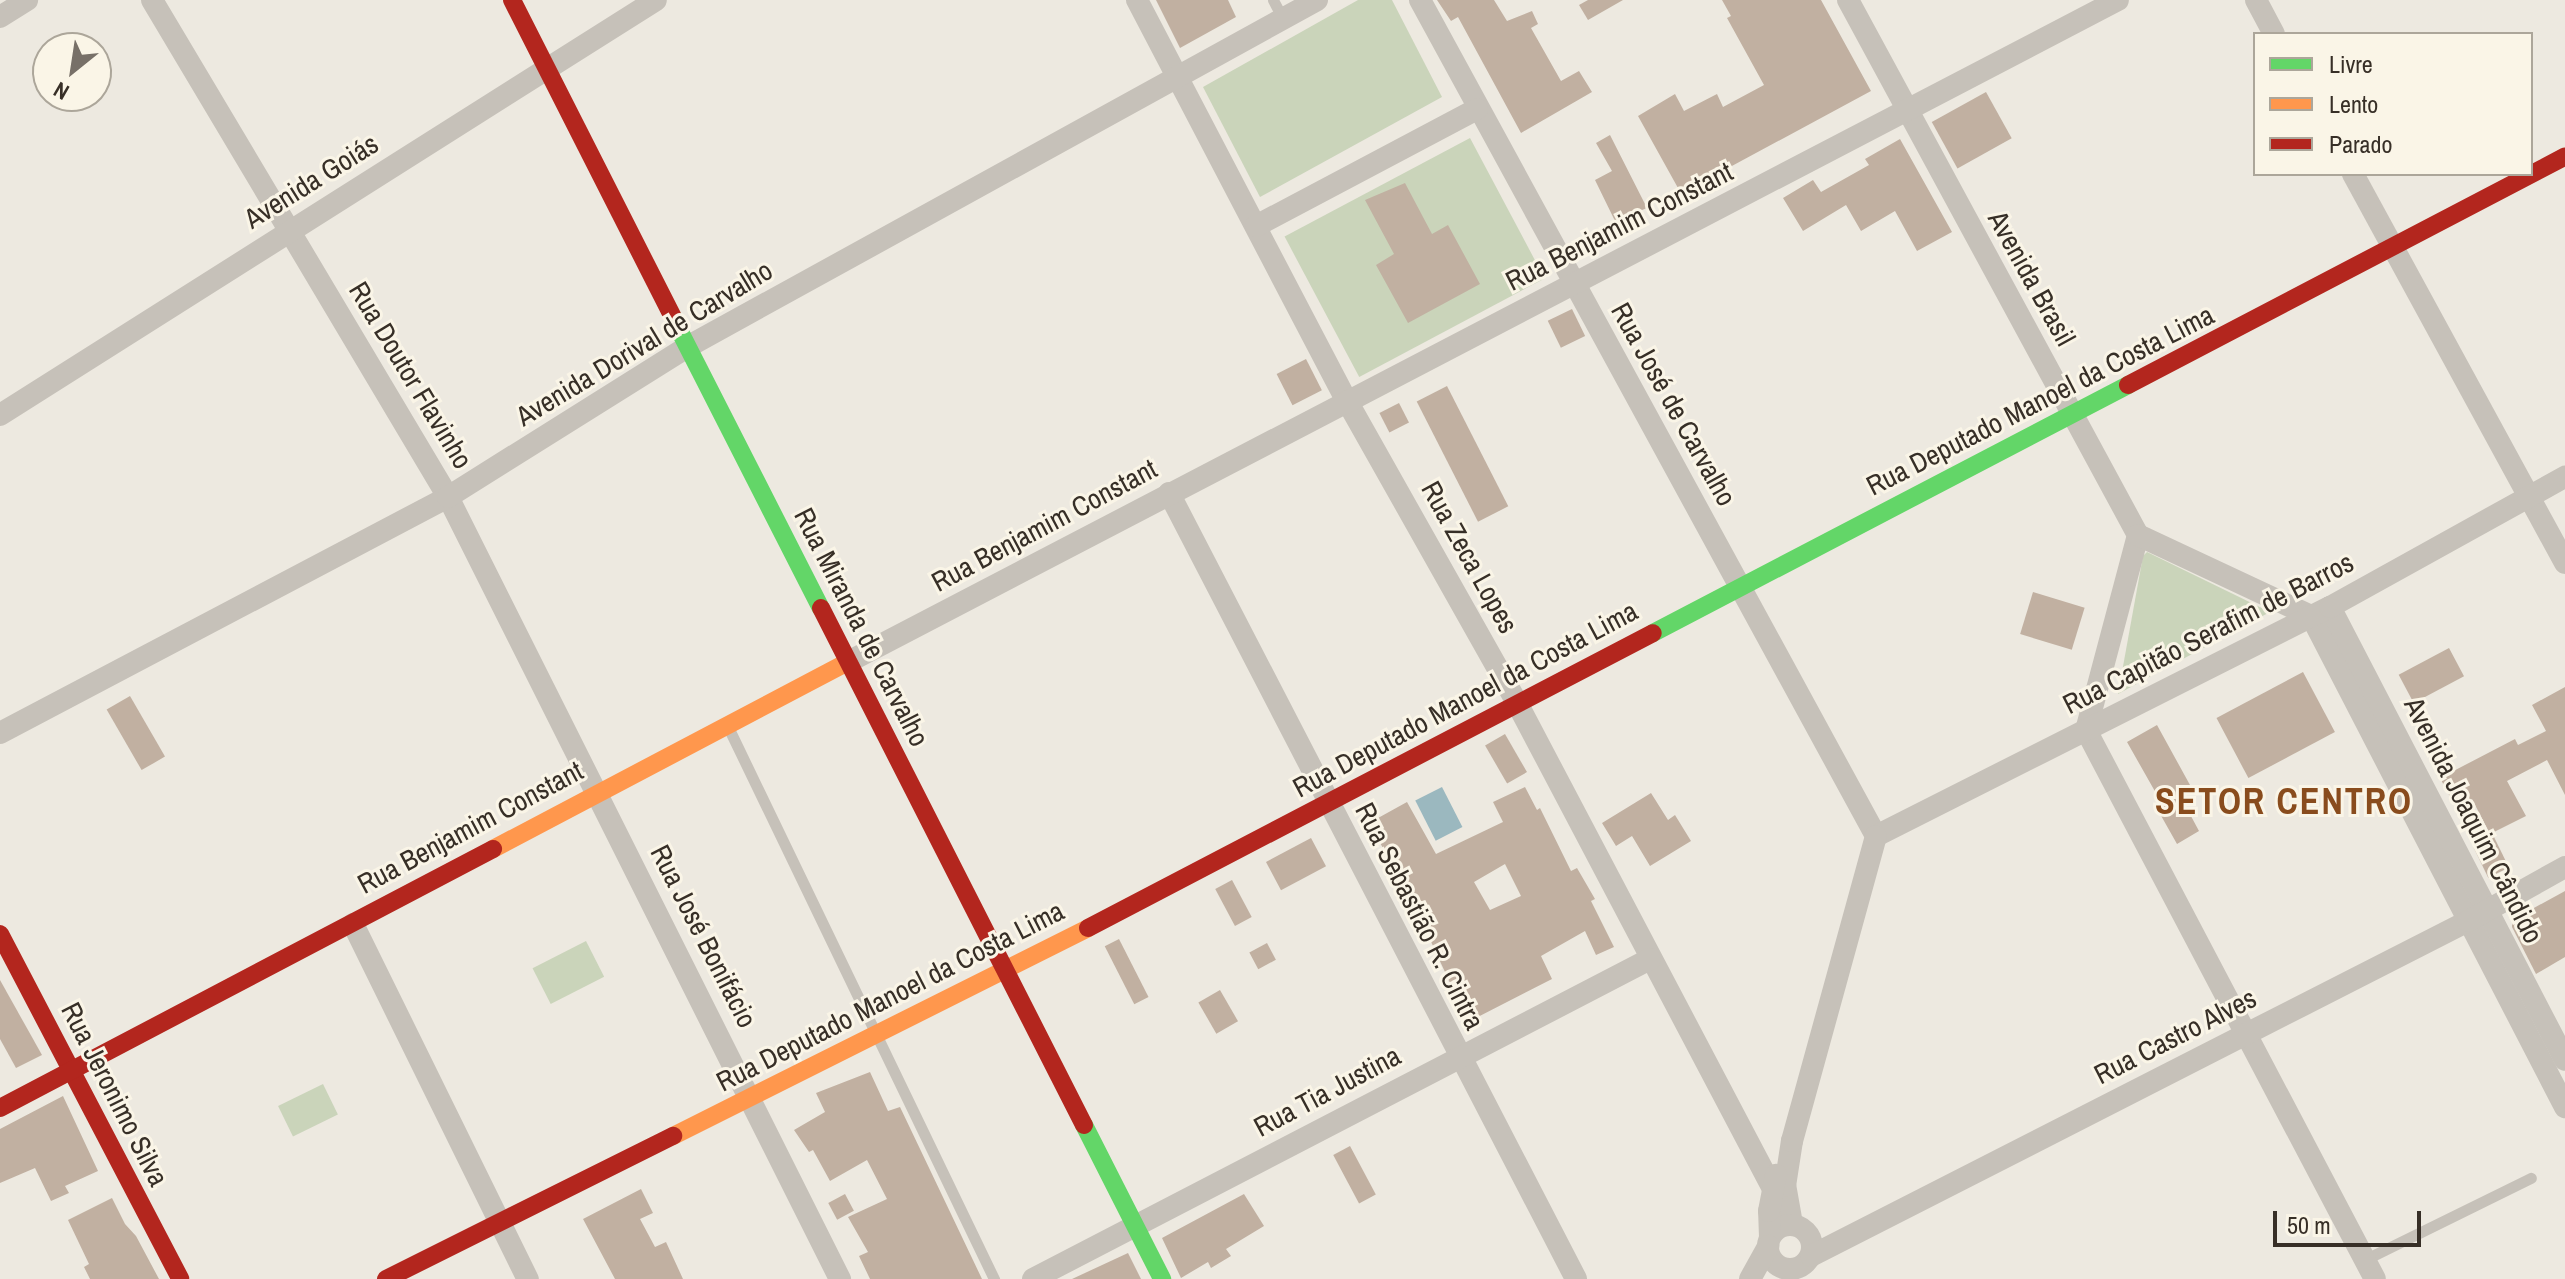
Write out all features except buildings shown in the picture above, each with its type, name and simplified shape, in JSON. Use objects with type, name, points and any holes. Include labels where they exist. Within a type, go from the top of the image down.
[{"type":"street","points":[[0,17],[27,0]]},
{"type":"street","name":"Rua Doutor Flavinho","points":[[152,0],[448,497],[599,791]]},
{"type":"street","name":"Rua Miranda de Carvalho","points":[[512,0],[1162,1279]]},
{"type":"street","name":"Avenida Goiás","points":[[0,415],[656,0]]},
{"type":"street","name":"Rua Zeca Lopes","points":[[1137,0],[1347,401],[1517,703],[1772,1187]]},
{"type":"street","name":"Avenida Dorival de Carvalho","points":[[0,733],[448,497],[689,346],[1177,76],[1278,9],[1317,0]]},
{"type":"street","name":"Rua José de Carvalho","points":[[1420,0],[1876,836]]},
{"type":"street","name":"Avenida Brasil","points":[[1848,0],[1905,111],[2138,535]]},
{"type":"street","name":"Rua Benjamim Constant","points":[[0,1108],[353,924],[599,791],[2118,0]]},
{"type":"street","points":[[2256,0],[2273,32]]},
{"type":"street","points":[[1256,226],[1477,109]]},
{"type":"street","name":"Rua Deputado Manoel da Costa Lima","points":[[2533,174],[2565,157]]},
{"type":"street","points":[[2354,176],[2531,495],[2565,563]]},
{"type":"street","name":"Rua Deputado Manoel da Costa Lima","points":[[386,1279],[1005,971],[2530,176]]},
{"type":"street","name":"Rua Capitão Serafim de Barros","points":[[1876,836],[2320,612],[2565,477]]},
{"type":"street","name":"Rua Sebastião R. Cintra","points":[[1169,493],[1576,1279]]},
{"type":"street","points":[[2370,1270],[2086,730],[2138,535],[2320,612],[2478,915],[2565,1107]]},
{"type":"street","name":"Rua José Bonifácio","points":[[599,791],[840,1279]]},
{"type":"street","points":[[1792,1224],[1785,1186],[1792,1141],[1876,836]]},
{"type":"street","name":"Rua Castro Alves","points":[[1799,1269],[2565,867]]},
{"type":"street","name":"Avenida Joaquim Cândido","points":[[2478,915],[2565,1060]]},
{"type":"street","points":[[353,924],[528,1279]]},
{"type":"street","name":"Rua Jeronimo Silva","points":[[0,934],[180,1279]]},
{"type":"street","name":"Rua Tia Justina","points":[[1033,1279],[1459,1055],[1650,959]]},
{"type":"street","points":[[1750,1279],[1769,1241],[1775,1230],[1792,1224],[1800,1226],[1812,1239],[1799,1269],[1774,1262],[1769,1241],[1772,1187],[1792,1141]]},
{"type":"lane","points":[[727,725],[994,1279]]},
{"type":"lane","points":[[2370,1270],[2531,1178]]},
{"type":"green space","points":[[1358,0],[1392,0],[1442,97],[1260,197],[1203,87]]},
{"type":"green space","points":[[1470,138],[1545,278],[1359,377],[1285,237]]},
{"type":"green space","points":[[2147,552],[2270,612],[2118,694],[2143,556]]},
{"type":"green space","points":[[586,941],[604,977],[551,1004],[533,968]]},
{"type":"green space","points":[[323,1084],[338,1115],[293,1136],[278,1106]]},
{"type":"water","points":[[1442,787],[1462,827],[1436,841],[1415,801]]},
{"type":"traffic: fast","points":[[672,316],[821,608]]},
{"type":"traffic: fast","points":[[1653,633],[2128,385]]},
{"type":"traffic: fast","points":[[1084,1125],[1162,1279]]},
{"type":"traffic: slow","points":[[493,849],[848,662]]},
{"type":"traffic: slow","points":[[673,1136],[1088,928]]},
{"type":"traffic: jam","points":[[512,0],[672,316]]},
{"type":"traffic: jam","points":[[2533,174],[2565,157]]},
{"type":"traffic: jam","points":[[2128,385],[2529,176]]},
{"type":"traffic: jam","points":[[821,608],[1084,1125]]},
{"type":"traffic: jam","points":[[1088,928],[1653,633]]},
{"type":"traffic: jam","points":[[0,1108],[493,849]]},
{"type":"traffic: jam","points":[[0,934],[180,1279]]},
{"type":"traffic: jam","points":[[386,1279],[673,1136]]},
{"type":"district","name":"SETOR CENTRO","points":[[2284,802]]}]
